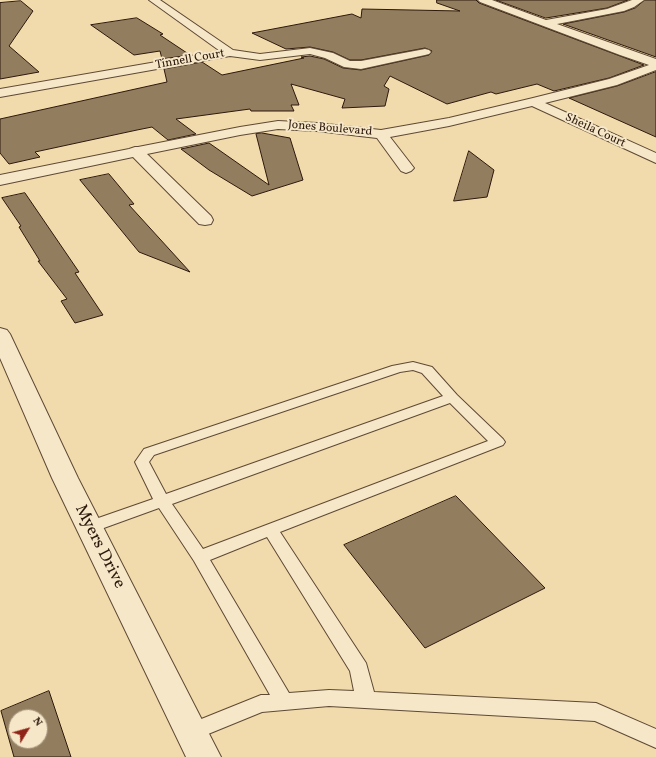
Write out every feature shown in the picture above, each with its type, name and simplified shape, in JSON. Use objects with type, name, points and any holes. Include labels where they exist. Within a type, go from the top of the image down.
[{"type":"street","points":[[154,0],[230,53]]},
{"type":"street","points":[[483,0],[656,64]]},
{"type":"street","points":[[546,23],[613,10],[631,5],[639,0]]},
{"type":"street","name":"Tinnell Court","points":[[0,93],[230,53],[260,57],[310,51],[329,56],[348,64],[361,65],[425,52]]},
{"type":"street","name":"Jones Boulevard","points":[[0,180],[240,131],[278,125],[316,127],[381,134],[449,122],[613,82],[656,64]]},
{"type":"street","name":"Sheila Court","points":[[533,102],[656,159]]},
{"type":"street","points":[[381,134],[406,168]]},
{"type":"street","points":[[135,152],[204,220]]},
{"type":"street","name":"Myers Drive","points":[[0,334],[65,478],[204,757]]},
{"type":"lane","points":[[200,557],[498,442],[452,398],[427,370],[413,366],[397,369],[149,452],[142,462],[162,501],[200,557],[284,702]]},
{"type":"lane","points":[[90,527],[452,398]]},
{"type":"lane","points":[[270,529],[359,669],[366,700]]},
{"type":"lane","points":[[191,732],[261,704],[329,698],[596,712],[656,739]]},
{"type":"building","points":[[437,0],[476,0],[479,3],[644,65],[609,78],[554,91],[537,84],[496,94],[491,92],[447,104],[390,76],[384,86],[389,89],[385,106],[342,108],[345,99],[291,84],[299,105],[291,105],[294,111],[251,111],[250,109],[176,119],[196,134],[168,140],[152,127],[35,152],[40,157],[9,164],[0,153],[0,119],[167,82],[164,69],[202,62],[222,75],[310,56],[324,59],[343,68],[361,70],[429,55],[432,51],[425,48],[361,60],[350,60],[333,52],[310,47],[286,49],[252,33],[352,14],[361,18],[362,9],[460,11],[437,3]]},
{"type":"building","points":[[496,0],[628,0],[607,8],[546,18]]},
{"type":"building","points":[[645,0],[656,0],[656,57],[563,24],[624,12],[635,8]]},
{"type":"building","points":[[21,1],[33,11],[9,46],[39,72],[0,79],[0,3]]},
{"type":"building","points":[[137,18],[163,34],[160,35],[190,55],[162,59],[160,51],[134,55],[91,25]]},
{"type":"building","points":[[656,72],[656,137],[569,98],[617,86]]},
{"type":"building","points":[[262,133],[290,138],[303,180],[252,196],[209,170],[181,149],[209,143],[269,185],[256,134]]},
{"type":"building","points":[[469,151],[494,170],[487,197],[454,201]]},
{"type":"building","points":[[109,174],[134,204],[129,205],[190,272],[139,252],[80,180]]},
{"type":"building","points":[[25,193],[79,272],[75,273],[103,315],[75,323],[61,301],[67,299],[38,261],[40,261],[19,227],[21,226],[2,198]]},
{"type":"building","points":[[456,496],[545,588],[425,648],[344,545]]},
{"type":"building","points":[[49,691],[71,757],[14,757],[12,749],[48,749],[48,709],[8,709],[8,736],[1,711]]}]
